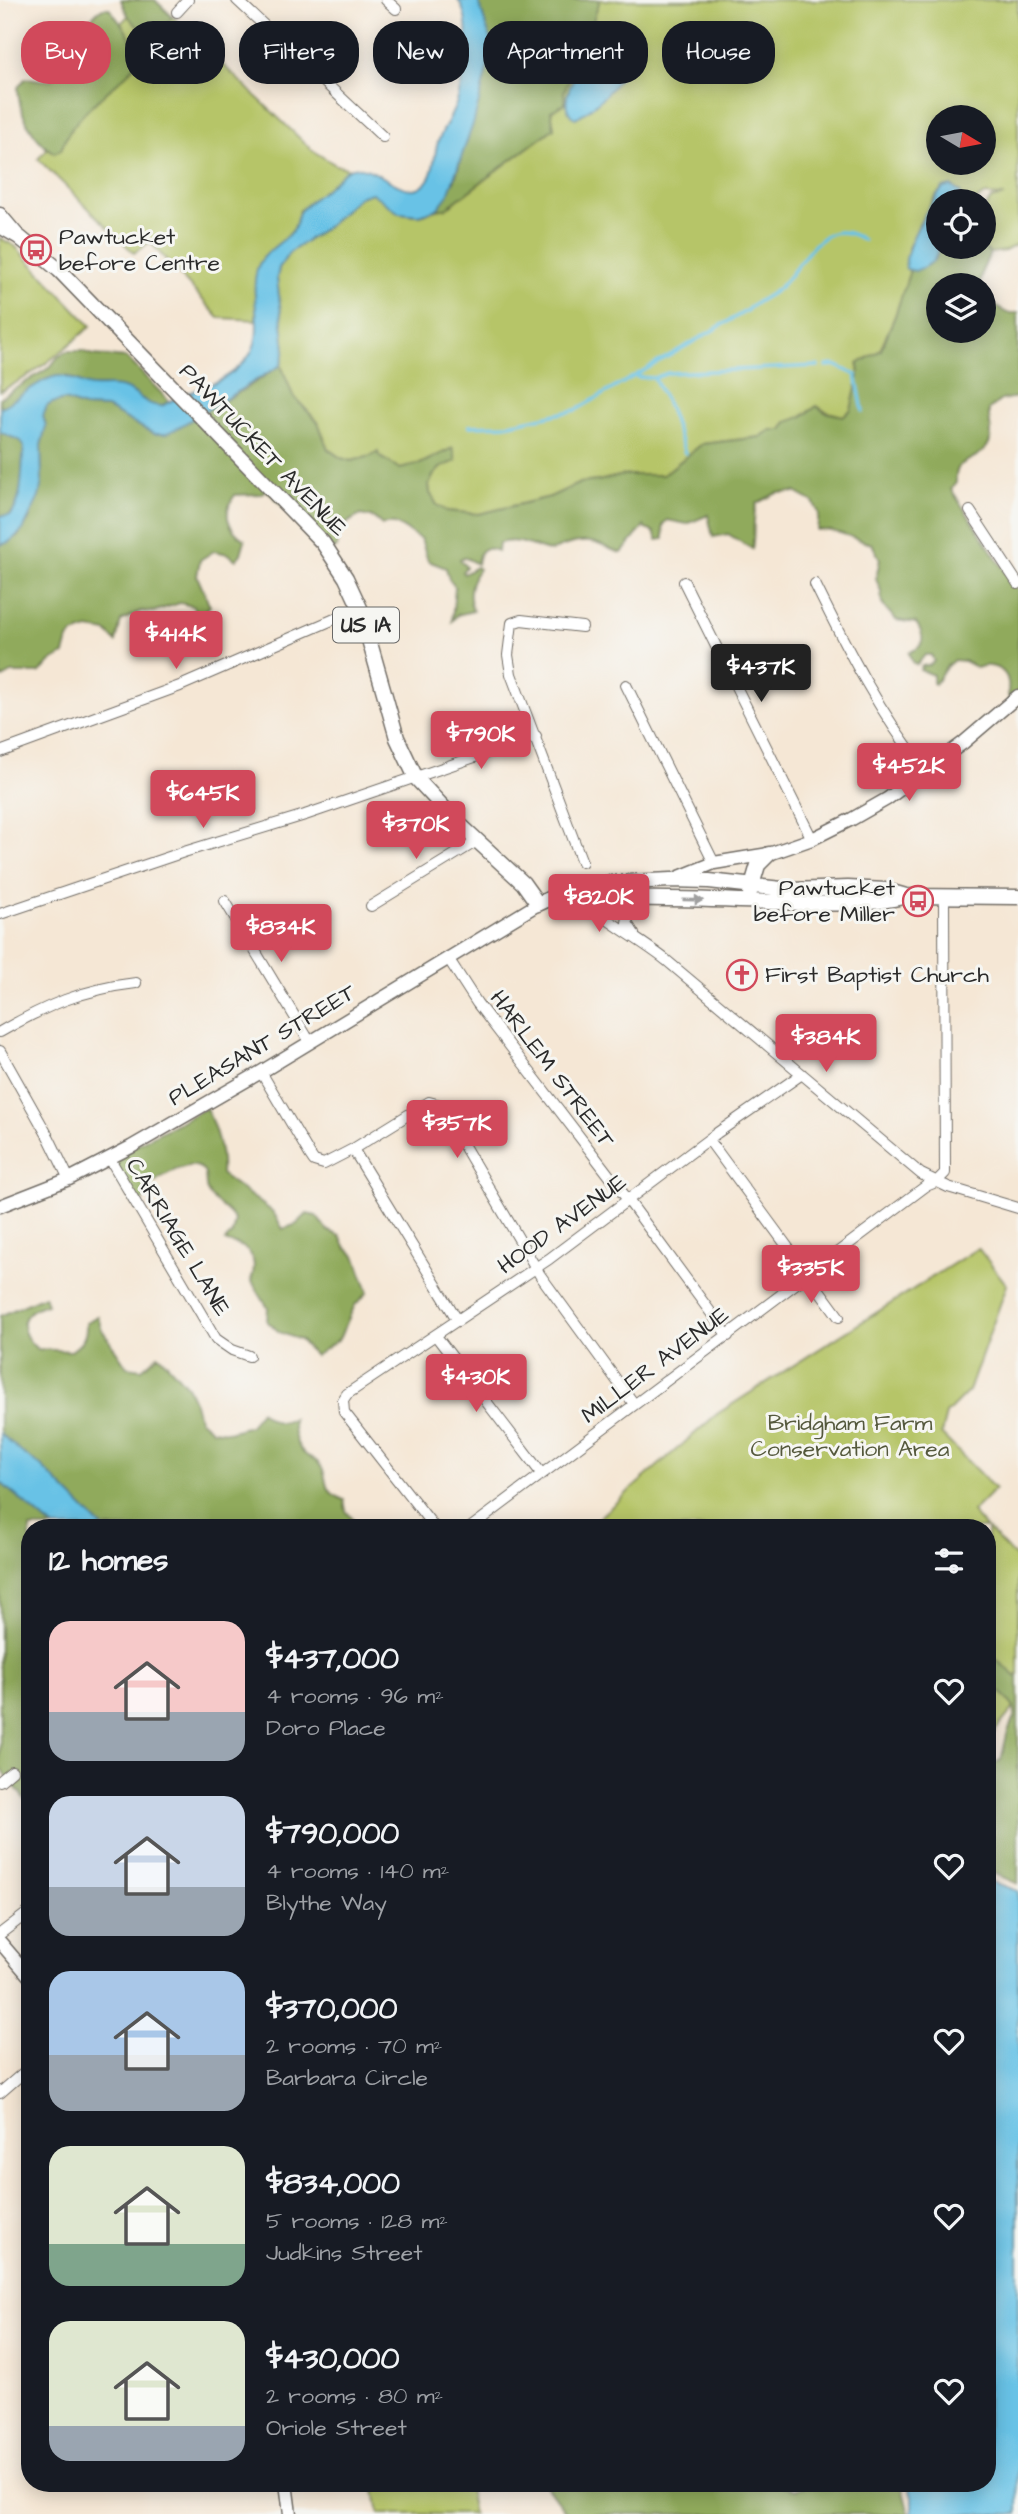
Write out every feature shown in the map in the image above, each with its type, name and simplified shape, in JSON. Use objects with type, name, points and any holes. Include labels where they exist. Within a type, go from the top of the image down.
[{"type":"main road","points":[[0,214],[19,237]]},
{"type":"main road","name":"PAWTUCKET AVENUE","points":[[0,226],[19,237],[59,270],[323,543],[360,608],[397,738],[416,778],[440,806],[523,883],[538,904]]},
{"type":"main road","points":[[671,880],[714,863],[769,854],[812,838],[887,799],[1018,696]]},
{"type":"main road","points":[[750,894],[758,865],[769,854]]},
{"type":"main road","points":[[538,904],[564,888],[671,880],[709,881],[750,894]]},
{"type":"main road","points":[[553,897],[563,902],[636,900],[848,888],[886,890],[906,896],[1018,897]]},
{"type":"main road","name":"PLEASANT STREET","points":[[0,1206],[69,1179],[110,1159],[261,1072],[538,904]]},
{"type":"main road","points":[[0,1942],[21,1966]]},
{"type":"main road","points":[[287,2492],[290,2514]]},
{"type":"street","points":[[177,12],[188,0]]},
{"type":"street","points":[[237,0],[383,137]]},
{"type":"street","points":[[386,0],[396,9]]},
{"type":"street","points":[[970,511],[1018,584]]},
{"type":"street","points":[[684,582],[812,838]]},
{"type":"street","points":[[815,584],[852,659],[925,770]]},
{"type":"street","points":[[0,752],[180,686],[360,608]]},
{"type":"street","points":[[582,627],[521,620],[512,623],[508,655],[511,674],[582,862]]},
{"type":"street","points":[[626,685],[714,863]]},
{"type":"street","points":[[0,914],[184,852],[305,815],[536,736]]},
{"type":"street","points":[[371,906],[477,841]]},
{"type":"street","points":[[936,1181],[945,1172],[944,897]]},
{"type":"street","points":[[582,900],[609,922],[636,937],[921,1174],[948,1187],[1018,1208]]},
{"type":"street","points":[[636,900],[629,910],[627,923],[636,937]]},
{"type":"street","points":[[225,901],[310,1042]]},
{"type":"street","name":"HARLEM STREET","points":[[448,958],[477,1003],[728,1336]]},
{"type":"street","points":[[0,1032],[52,1003],[114,985],[136,983]]},
{"type":"street","points":[[0,1051],[69,1179]]},
{"type":"street","points":[[261,1072],[314,1161],[324,1164],[429,1102],[440,1105],[540,1275],[634,1404]]},
{"type":"street","name":"HOOD AVENUE","points":[[428,1519],[344,1412],[343,1401],[347,1394],[537,1266],[802,1074]]},
{"type":"street","points":[[709,1140],[839,1317]]},
{"type":"street","points":[[353,1149],[458,1321]]},
{"type":"street","name":"CARRIAGE LANE","points":[[110,1159],[216,1339],[232,1350],[249,1356]]},
{"type":"street","name":"MILLER AVENUE","points":[[482,1519],[936,1181]]},
{"type":"street","points":[[436,1336],[541,1474]]},
{"type":"street","points":[[0,1781],[12,1770]]},
{"type":"street","points":[[0,1934],[21,1918]]},
{"type":"street","points":[[0,2093],[21,2075]]},
{"type":"green space","points":[[121,0],[155,0],[172,17],[168,21],[133,21]]},
{"type":"green space","points":[[143,0],[155,0],[177,21],[125,21],[125,84],[225,84],[225,67],[239,80],[239,84],[243,84],[313,151],[336,165],[350,169],[299,211],[295,228],[257,271],[256,320],[219,318],[150,242],[134,253],[38,159],[47,149],[27,123],[64,84],[111,84],[111,34]]},
{"type":"green space","points":[[478,0],[600,0],[593,21],[485,21]]},
{"type":"green space","points":[[600,0],[1018,0],[1018,244],[996,252],[996,198],[1004,196],[996,196],[996,189],[926,189],[926,213],[908,248],[909,274],[895,316],[880,350],[858,364],[859,376],[851,410],[843,416],[817,406],[801,417],[787,422],[782,430],[771,430],[760,437],[702,444],[663,475],[624,475],[580,483],[550,497],[479,514],[447,511],[437,505],[429,485],[440,468],[456,461],[453,448],[420,464],[400,469],[379,456],[351,461],[328,449],[318,422],[293,396],[281,365],[285,350],[277,278],[279,268],[289,253],[328,226],[359,197],[372,193],[396,210],[409,214],[422,215],[445,209],[554,128],[551,111],[564,102],[567,84],[648,84],[648,21],[592,21]]},
{"type":"green space","points":[[103,8],[109,8],[125,29],[125,76],[85,113],[65,139],[61,150],[54,153],[33,133],[28,124],[18,87],[21,84],[111,84],[111,21],[90,21]]},
{"type":"green space","points":[[483,82],[483,84],[567,84],[564,91],[565,104],[551,111],[554,128],[445,209],[437,209],[455,179]]},
{"type":"green space","points":[[0,238],[15,246],[91,326],[36,370],[0,391]]},
{"type":"green space","points":[[934,259],[987,259],[982,273],[926,273],[926,343],[996,343],[996,306],[1007,313],[1018,313],[1018,397],[1001,400],[989,409],[991,434],[988,446],[959,466],[956,483],[951,489],[1018,591],[1018,693],[1009,699],[1007,677],[991,666],[977,668],[964,661],[954,660],[935,684],[933,683],[933,675],[920,670],[922,666],[934,661],[931,655],[925,655],[917,665],[912,662],[909,653],[922,642],[918,626],[916,623],[896,620],[882,604],[876,579],[880,559],[872,544],[839,533],[817,530],[819,513],[813,502],[795,492],[777,493],[757,503],[752,549],[728,534],[713,537],[708,515],[687,524],[667,520],[663,526],[664,539],[657,540],[654,532],[644,526],[622,553],[590,542],[573,543],[551,551],[520,542],[499,543],[498,551],[489,548],[483,550],[477,564],[464,557],[460,559],[466,567],[462,572],[464,574],[476,567],[479,569],[470,589],[473,611],[457,615],[452,621],[455,587],[446,568],[428,561],[421,539],[403,528],[394,524],[382,525],[374,518],[361,515],[343,527],[337,547],[327,553],[266,489],[261,494],[235,495],[229,508],[228,520],[234,531],[245,540],[241,554],[236,560],[228,554],[214,551],[200,560],[197,576],[210,606],[200,616],[192,606],[180,603],[153,612],[141,611],[121,621],[116,642],[107,632],[88,629],[73,634],[68,639],[64,654],[39,673],[12,673],[0,677],[0,545],[18,536],[29,520],[42,481],[41,445],[46,426],[43,416],[47,406],[52,403],[65,400],[84,407],[107,408],[154,434],[165,434],[245,389],[281,365],[293,396],[318,422],[328,449],[351,461],[378,452],[379,456],[400,469],[420,464],[453,448],[456,461],[440,468],[433,476],[429,485],[430,493],[437,505],[447,511],[479,514],[550,497],[580,483],[624,475],[663,475],[702,444],[760,437],[771,430],[782,430],[787,422],[801,417],[817,406],[825,412],[843,416],[851,410],[859,376],[858,364],[881,350],[910,270]]},
{"type":"green space","points":[[67,351],[127,358],[169,401],[154,407],[130,391],[107,386],[88,386],[66,376],[45,380],[0,408],[0,398],[50,367]]},
{"type":"green space","points":[[0,432],[21,441],[24,447],[20,493],[9,516],[0,516]]},
{"type":"green space","points":[[206,1108],[218,1140],[221,1174],[273,1212],[283,1229],[297,1224],[307,1214],[316,1216],[328,1231],[340,1236],[346,1248],[355,1255],[368,1292],[355,1305],[339,1339],[315,1356],[300,1340],[279,1332],[267,1321],[268,1308],[251,1280],[254,1271],[252,1258],[243,1247],[225,1241],[232,1234],[235,1221],[208,1193],[204,1171],[190,1166],[171,1172],[150,1186],[143,1201],[133,1204],[111,1158]]},
{"type":"green space","name":"Bridgham Farm Conservation Area","points":[[978,1248],[1007,1285],[969,1391],[946,1414],[941,1434],[995,1489],[972,1512],[978,1519],[597,1519],[717,1414]]},
{"type":"green space","points":[[44,1296],[47,1304],[37,1307],[26,1317],[26,1336],[37,1349],[71,1351],[83,1339],[86,1322],[98,1316],[101,1328],[127,1367],[142,1369],[160,1356],[187,1386],[199,1419],[212,1430],[228,1432],[250,1426],[260,1411],[275,1421],[293,1419],[297,1444],[306,1455],[319,1463],[328,1488],[344,1500],[346,1511],[353,1519],[94,1519],[41,1466],[0,1433],[0,1316]]},
{"type":"green space","points":[[0,1482],[43,1519],[21,1519],[21,1794],[0,1767]]},
{"type":"green space","points":[[996,1538],[1018,1560],[1018,1703],[996,1730]]},
{"type":"green space","points":[[996,1659],[1018,1678],[1018,1884],[996,1874],[996,1762],[1001,1760],[1015,1715],[1014,1708],[996,1689]]},
{"type":"green space","points":[[375,2492],[469,2492],[473,2514],[379,2514]]},
{"type":"green space","points":[[551,2492],[903,2492],[909,2514],[567,2514]]},
{"type":"water","points":[[458,0],[478,0],[485,21],[483,84],[474,121],[448,195],[437,209],[419,215],[399,213],[372,193],[359,197],[328,226],[289,253],[279,268],[277,278],[285,350],[281,365],[174,430],[165,434],[154,434],[107,408],[84,407],[65,400],[47,406],[43,416],[46,426],[41,445],[42,481],[39,497],[23,530],[9,542],[0,545],[0,516],[11,515],[18,500],[24,447],[21,441],[0,432],[0,408],[47,379],[61,376],[92,386],[124,388],[149,403],[162,406],[236,370],[252,351],[256,340],[257,269],[268,252],[293,230],[299,213],[306,204],[349,169],[366,169],[410,189],[424,185],[428,180],[438,142],[456,104],[461,84],[469,84],[469,21],[466,21]]},
{"type":"water","points":[[572,84],[615,84],[594,105],[575,118],[569,113],[567,106]]},
{"type":"water","points":[[926,213],[926,259],[934,259],[915,271],[906,269],[906,260]]},
{"type":"water","points":[[0,1433],[41,1466],[94,1519],[43,1519],[0,1482]]},
{"type":"water","points":[[996,1883],[1018,1891],[1018,2514],[912,2514],[911,2492],[996,2492]]},
{"type":"waterway","points":[[469,426],[505,425],[576,410],[774,292],[816,243],[826,236],[837,232],[849,233],[863,240]]},
{"type":"waterway","points":[[826,366],[835,365],[856,375],[863,411]]},
{"type":"waterway","points":[[637,377],[654,378],[668,373],[818,366]]},
{"type":"waterway","points":[[654,378],[668,405],[685,453]]},
{"type":"place","name":"Pawtucket before Centre","points":[[36,250]]},
{"type":"place","name":"Pawtucket before Miller","points":[[918,901]]},
{"type":"place","name":"First Baptist Church","points":[[742,975]]}]
